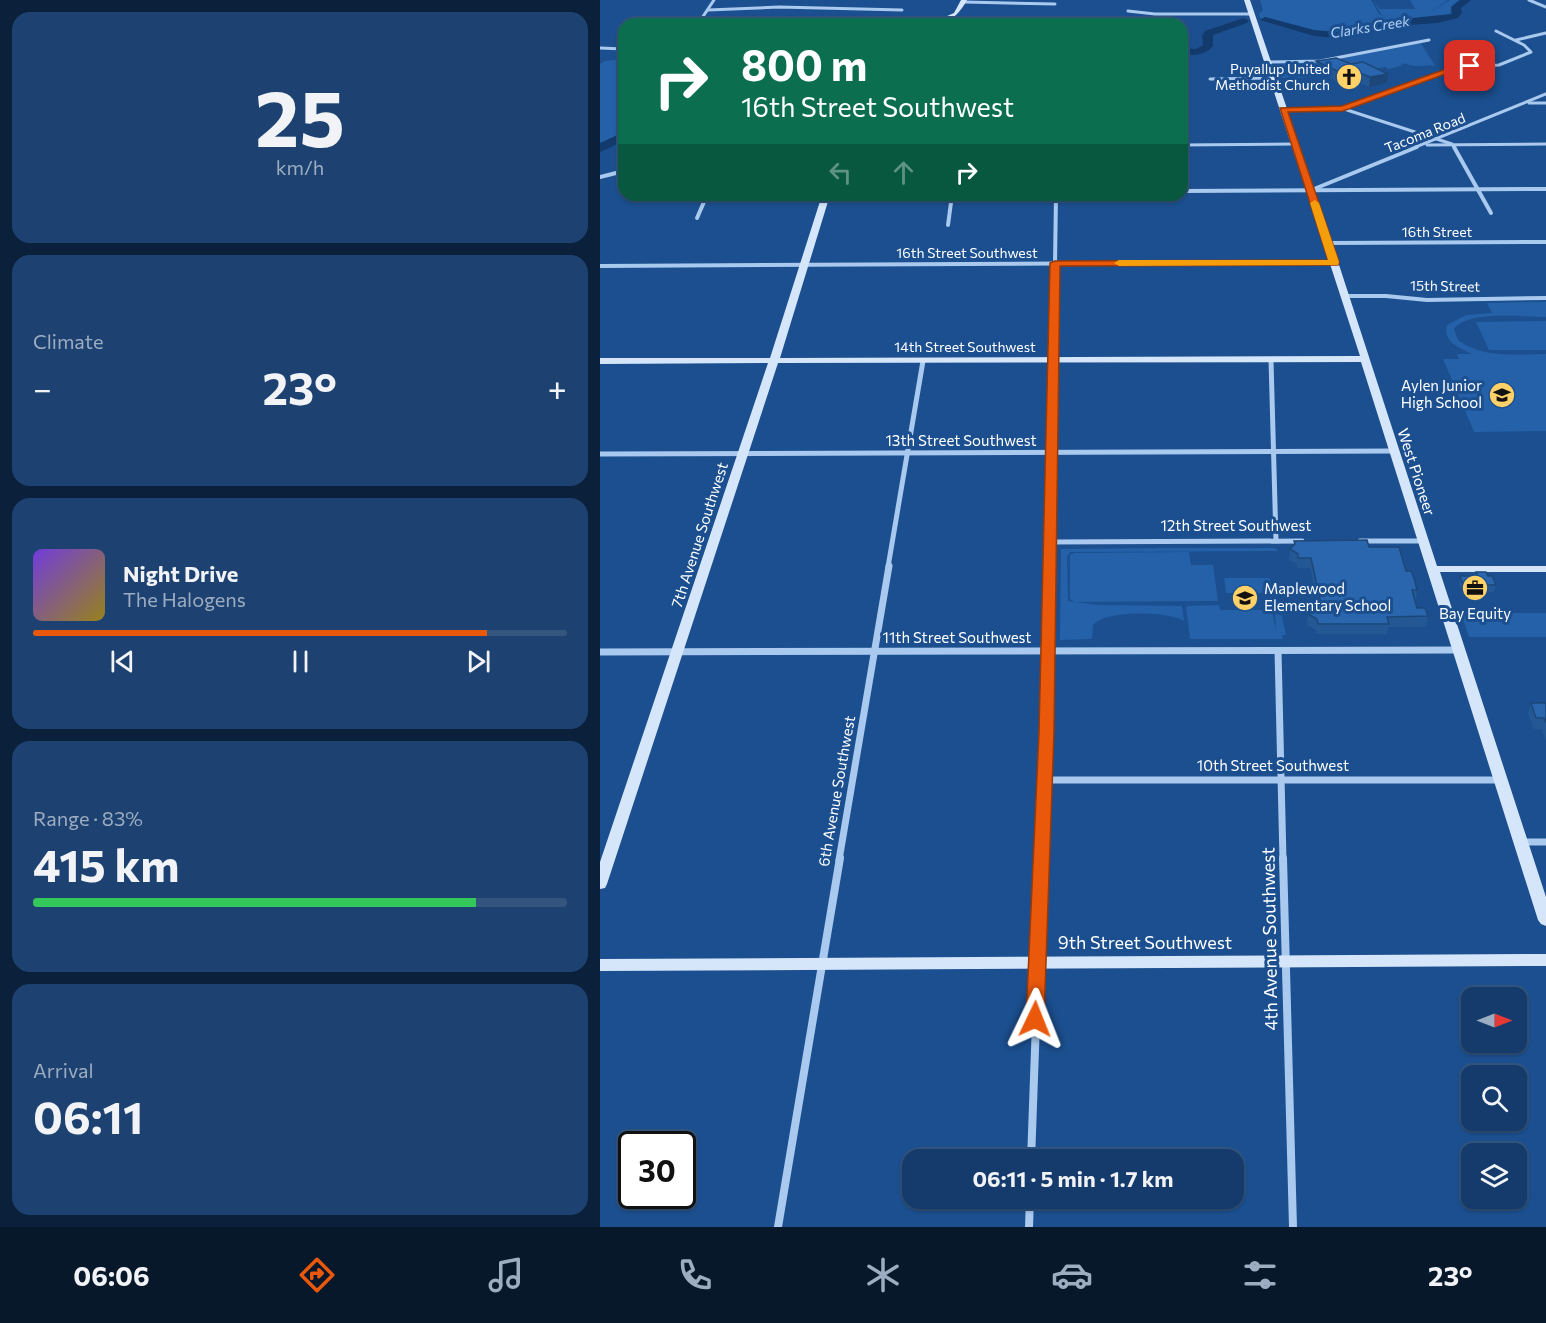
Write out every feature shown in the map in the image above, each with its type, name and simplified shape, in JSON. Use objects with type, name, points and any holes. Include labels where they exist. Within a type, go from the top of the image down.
[{"type":"street","points":[[702,18],[714,0]]},
{"type":"street","points":[[779,7],[782,0]]},
{"type":"street","name":"West Pioneer","points":[[1247,0],[1311,190],[1546,920]]},
{"type":"street","points":[[1528,0],[1546,7]]},
{"type":"street","points":[[946,18],[956,14],[964,1],[1054,4]]},
{"type":"street","points":[[708,10],[779,7],[902,10]]},
{"type":"street","points":[[1128,11],[1253,18]]},
{"type":"street","points":[[1178,18],[1184,14]]},
{"type":"street","points":[[1343,109],[1457,68],[1499,65],[1531,52],[1516,40],[1496,32]]},
{"type":"street","points":[[1516,40],[1546,33]]},
{"type":"street","points":[[1268,62],[1320,61],[1429,40]]},
{"type":"street","points":[[600,48],[618,49]]},
{"type":"street","points":[[1210,79],[1273,78]]},
{"type":"street","name":"Tacoma Road","points":[[1311,190],[1546,94]]},
{"type":"street","points":[[1525,103],[1546,103]]},
{"type":"street","points":[[1283,110],[1343,109],[1452,144],[1491,213]]},
{"type":"street","points":[[1188,145],[1294,144]]},
{"type":"street","points":[[1423,145],[1546,144]]},
{"type":"street","points":[[600,177],[618,172]]},
{"type":"street","points":[[1340,180],[1344,186],[1361,190]]},
{"type":"street","points":[[1188,191],[1546,189]]},
{"type":"street","points":[[697,218],[704,201]]},
{"type":"street","name":"7th Avenue Southwest","points":[[600,884],[824,201]]},
{"type":"street","points":[[948,225],[951,201]]},
{"type":"street","points":[[1031,1149],[1036,963],[1045,780],[1056,201]]},
{"type":"street","name":"16th Street","points":[[1328,243],[1546,242]]},
{"type":"street","name":"16th Street Southwest","points":[[600,266],[1334,262]]},
{"type":"street","name":"15th Street","points":[[1344,296],[1386,296],[1424,300],[1546,298]]},
{"type":"street","name":"14th Street Southwest","points":[[600,361],[1365,359]]},
{"type":"street","points":[[1271,360],[1276,541]]},
{"type":"street","name":"6th Avenue Southwest","points":[[778,1227],[923,361]]},
{"type":"street","name":"13th Street Southwest","points":[[600,454],[1394,451]]},
{"type":"street","name":"12th Street Southwest","points":[[1050,542],[1312,541]]},
{"type":"street","points":[[1356,541],[1423,541]]},
{"type":"street","points":[[1432,569],[1546,569]]},
{"type":"street","name":"4th Avenue Southwest","points":[[1278,651],[1293,1227]]},
{"type":"street","name":"11th Street Southwest","points":[[600,652],[1458,651]]},
{"type":"street","name":"10th Street Southwest","points":[[1045,780],[1500,780]]},
{"type":"street","points":[[1521,842],[1546,842]]},
{"type":"street","name":"9th Street Southwest","points":[[600,965],[1546,960]]},
{"type":"street","points":[[1029,1227],[1030,1209]]},
{"type":"shaded area","points":[[1260,0],[1371,0],[1379,14],[1387,17],[1381,14],[1373,0],[1380,9],[1415,9],[1410,0],[1448,0],[1428,13],[1450,0],[1459,0],[1452,6],[1450,15],[1444,17],[1359,24],[1349,26],[1345,32],[1334,33],[1260,18],[1259,14],[1263,10]]},
{"type":"shaded area","points":[[1421,43],[1435,66],[1401,64],[1403,65],[1389,69],[1385,67],[1352,73],[1307,67],[1301,70],[1302,73],[1327,74],[1305,78],[1281,78],[1276,63],[1314,62]]},
{"type":"shaded area","points":[[618,60],[618,136],[600,146],[600,64]]},
{"type":"shaded area","name":"Aylen Junior High School","points":[[1546,302],[1546,317],[1483,317],[1461,323],[1454,329],[1458,340],[1489,353],[1546,354],[1546,431],[1474,432],[1443,359],[1459,359],[1457,354],[1472,354],[1453,344],[1447,336],[1447,325],[1466,315],[1492,313],[1487,303]]},
{"type":"shaded area","points":[[1546,321],[1546,350],[1489,350],[1476,322]]},
{"type":"shaded area","points":[[1275,548],[1278,551],[1070,552],[1067,557],[1068,601],[1098,605],[1182,606],[1184,621],[1165,615],[1123,615],[1100,620],[1093,625],[1092,639],[1060,640],[1061,549]]},
{"type":"shaded area","points":[[1189,552],[1191,565],[1213,565],[1218,601],[1075,602],[1070,599],[1070,555],[1075,553]]},
{"type":"shaded area","points":[[1224,578],[1270,578],[1273,593],[1226,593]]},
{"type":"shaded area","points":[[1219,605],[1220,610],[1272,610],[1276,631],[1275,613],[1282,616],[1286,635],[1282,635],[1283,639],[1190,639],[1186,606]]},
{"type":"shaded area","points":[[1461,613],[1546,613],[1546,637],[1469,637]]},
{"type":"building","points":[[1336,58],[1351,64],[1363,62],[1388,74],[1370,77],[1360,73],[1346,75],[1316,61]]},
{"type":"building","name":"Maplewood Elementary School","points":[[1367,540],[1369,547],[1399,547],[1406,571],[1411,571],[1414,578],[1417,590],[1412,590],[1417,608],[1425,608],[1428,616],[1387,617],[1389,624],[1318,624],[1317,619],[1308,614],[1313,612],[1312,606],[1321,604],[1311,558],[1298,558],[1298,554],[1290,549],[1295,544],[1294,541]]},
{"type":"building","points":[[1476,572],[1486,572],[1488,576],[1492,576],[1496,585],[1463,585],[1460,576],[1478,576]]},
{"type":"building","points":[[1531,703],[1546,703],[1546,723],[1544,718],[1536,718]]},
{"type":"waterway","name":"Clarks Creek","points":[[1265,20],[1314,33],[1337,35],[1382,24],[1437,20],[1455,16],[1456,7],[1466,0]]},
{"type":"waterway","name":"Clarks Creek","points":[[1188,52],[1199,51],[1208,46],[1209,33],[1244,21]]},
{"type":"waterway","name":"Clarks Creek","points":[[600,148],[618,139]]},
{"type":"slow traffic","points":[[1119,263],[1334,262],[1315,203]]},
{"type":"place","name":"Puyallup United Methodist Church","points":[[1349,77]]},
{"type":"place","name":"Aylen Junior High School","points":[[1502,395]]},
{"type":"place","name":"Bay Equity","points":[[1475,588]]},
{"type":"place","name":"Maplewood Elementary School","points":[[1245,598]]},
{"type":"route","points":[[1035,1019],[1047,732],[1055,263],[1334,262],[1283,110],[1343,109],[1449,70],[1470,66]]}]
